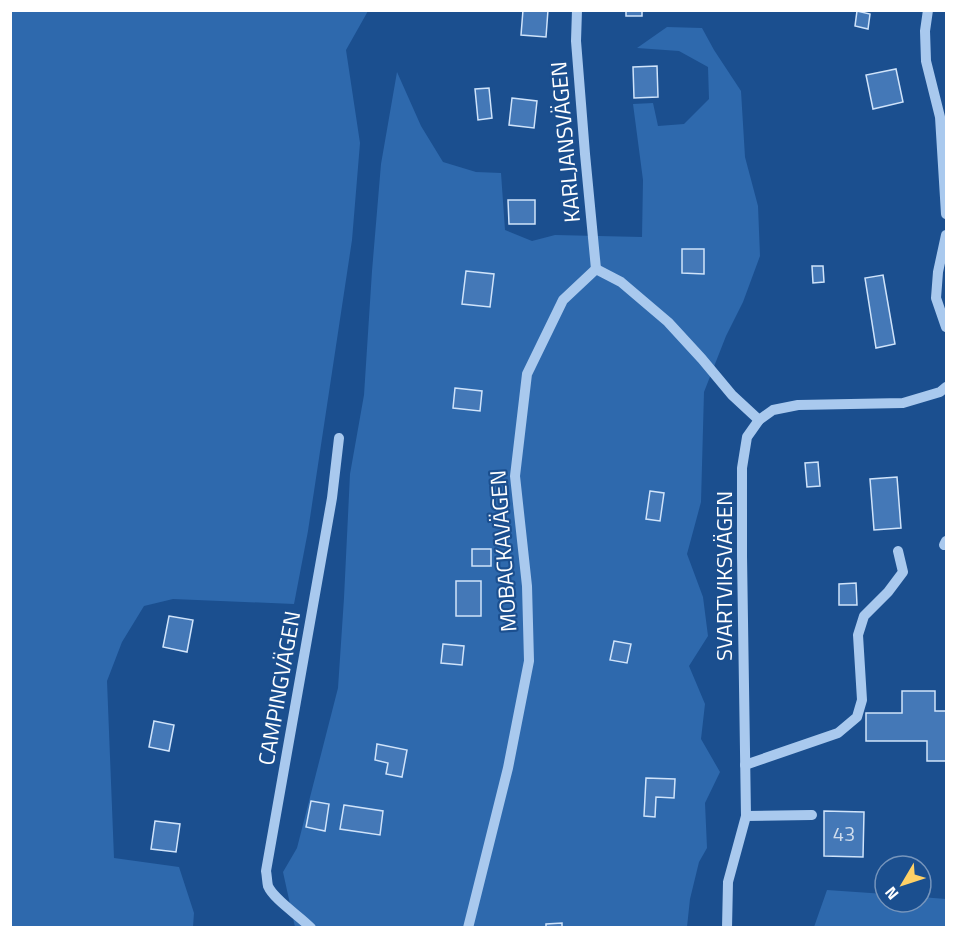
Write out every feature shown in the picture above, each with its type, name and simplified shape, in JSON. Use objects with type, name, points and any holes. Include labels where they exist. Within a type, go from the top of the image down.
[{"type":"street","name":"KARLJANSVÄGEN","points":[[577,10],[576,41],[596,269]]},
{"type":"street","points":[[928,10],[925,31],[926,61],[940,117],[946,214]]},
{"type":"street","points":[[946,235],[938,272],[936,298],[946,327]]},
{"type":"street","points":[[596,269],[621,282],[668,322],[732,394],[759,420],[773,410],[798,405],[903,403],[940,392],[946,387]]},
{"type":"street","name":"MOBACKAVÄGEN","points":[[468,927],[508,768],[529,661],[526,586],[515,476],[527,374],[563,300],[596,269]]},
{"type":"street","name":"SVARTVIKSVÄGEN","points":[[728,927],[728,882],[746,816],[742,468],[747,437],[759,420]]},
{"type":"street","name":"CAMPINGVÄGEN","points":[[311,927],[280,901],[268,886],[266,871],[332,498],[339,438]]},
{"type":"street","points":[[745,765],[838,733],[858,717],[862,700],[858,635],[864,616],[888,592],[903,572],[898,551]]},
{"type":"street","points":[[746,816],[812,815]]},
{"type":"shaded area","points":[[10,11],[368,11],[346,50],[360,143],[352,240],[308,531],[294,604],[173,599],[144,606],[122,642],[107,681],[114,858],[179,867],[194,913],[193,927],[11,927]]},
{"type":"shaded area","points":[[667,27],[702,28],[741,91],[745,157],[758,206],[760,256],[704,392],[701,502],[687,554],[703,597],[708,636],[689,666],[705,704],[701,739],[720,772],[705,803],[707,848],[699,862],[690,899],[687,927],[295,927],[283,872],[297,848],[338,688],[350,474],[364,395],[381,164],[397,72],[421,126],[443,162],[476,172],[501,173],[505,230],[532,241],[555,235],[642,237],[643,180],[633,104],[653,103],[658,126],[684,124],[709,99],[708,67],[679,51],[637,48]]},
{"type":"shaded area","points":[[827,890],[873,893],[873,914],[933,914],[933,898],[946,899],[946,927],[814,927]]},
{"type":"building","points":[[523,10],[548,10],[546,37],[521,35]]},
{"type":"building","points":[[626,10],[642,10],[642,16],[626,16]]},
{"type":"building","points":[[857,11],[870,14],[868,29],[855,26]]},
{"type":"building","points":[[657,66],[658,97],[634,98],[633,67]]},
{"type":"building","points":[[896,69],[903,102],[873,109],[866,75]]},
{"type":"building","points":[[489,88],[492,118],[478,120],[475,89]]},
{"type":"building","points":[[512,98],[537,101],[534,128],[509,125]]},
{"type":"building","points":[[508,200],[535,200],[535,224],[509,224]]},
{"type":"building","points":[[682,249],[704,249],[704,274],[682,273]]},
{"type":"building","points":[[812,266],[823,266],[824,282],[813,283]]},
{"type":"building","points":[[466,271],[494,274],[490,307],[462,304]]},
{"type":"building","points":[[883,275],[895,344],[876,348],[865,278]]},
{"type":"building","points":[[455,388],[482,391],[480,411],[453,408]]},
{"type":"building","points":[[818,462],[820,486],[807,487],[805,463]]},
{"type":"building","points":[[897,477],[901,528],[874,530],[870,479]]},
{"type":"building","points":[[650,491],[664,493],[660,521],[646,519]]},
{"type":"building","points":[[472,549],[491,549],[491,566],[472,566]]},
{"type":"building","points":[[456,581],[481,581],[481,616],[456,616]]},
{"type":"building","points":[[856,583],[857,605],[839,605],[839,584]]},
{"type":"building","points":[[169,616],[193,620],[187,652],[163,647]]},
{"type":"building","points":[[614,641],[631,644],[627,663],[610,660]]},
{"type":"building","points":[[443,644],[464,646],[462,665],[441,663]]},
{"type":"building","points":[[902,691],[935,691],[935,711],[946,711],[946,761],[927,761],[927,741],[866,741],[866,713],[902,713]]},
{"type":"building","points":[[154,721],[174,725],[169,751],[149,747]]},
{"type":"building","points":[[377,744],[407,750],[402,777],[386,774],[388,763],[375,760]]},
{"type":"building","points":[[646,778],[675,779],[674,798],[656,797],[655,817],[644,816]]},
{"type":"building","points":[[311,801],[329,804],[325,831],[306,827]]},
{"type":"building","points":[[344,805],[383,811],[380,835],[340,829]]},
{"type":"building","points":[[824,811],[864,812],[863,857],[824,856]]},
{"type":"building","points":[[155,821],[180,824],[176,852],[151,849]]},
{"type":"building","points":[[562,923],[562,928],[546,928],[546,924]]}]
